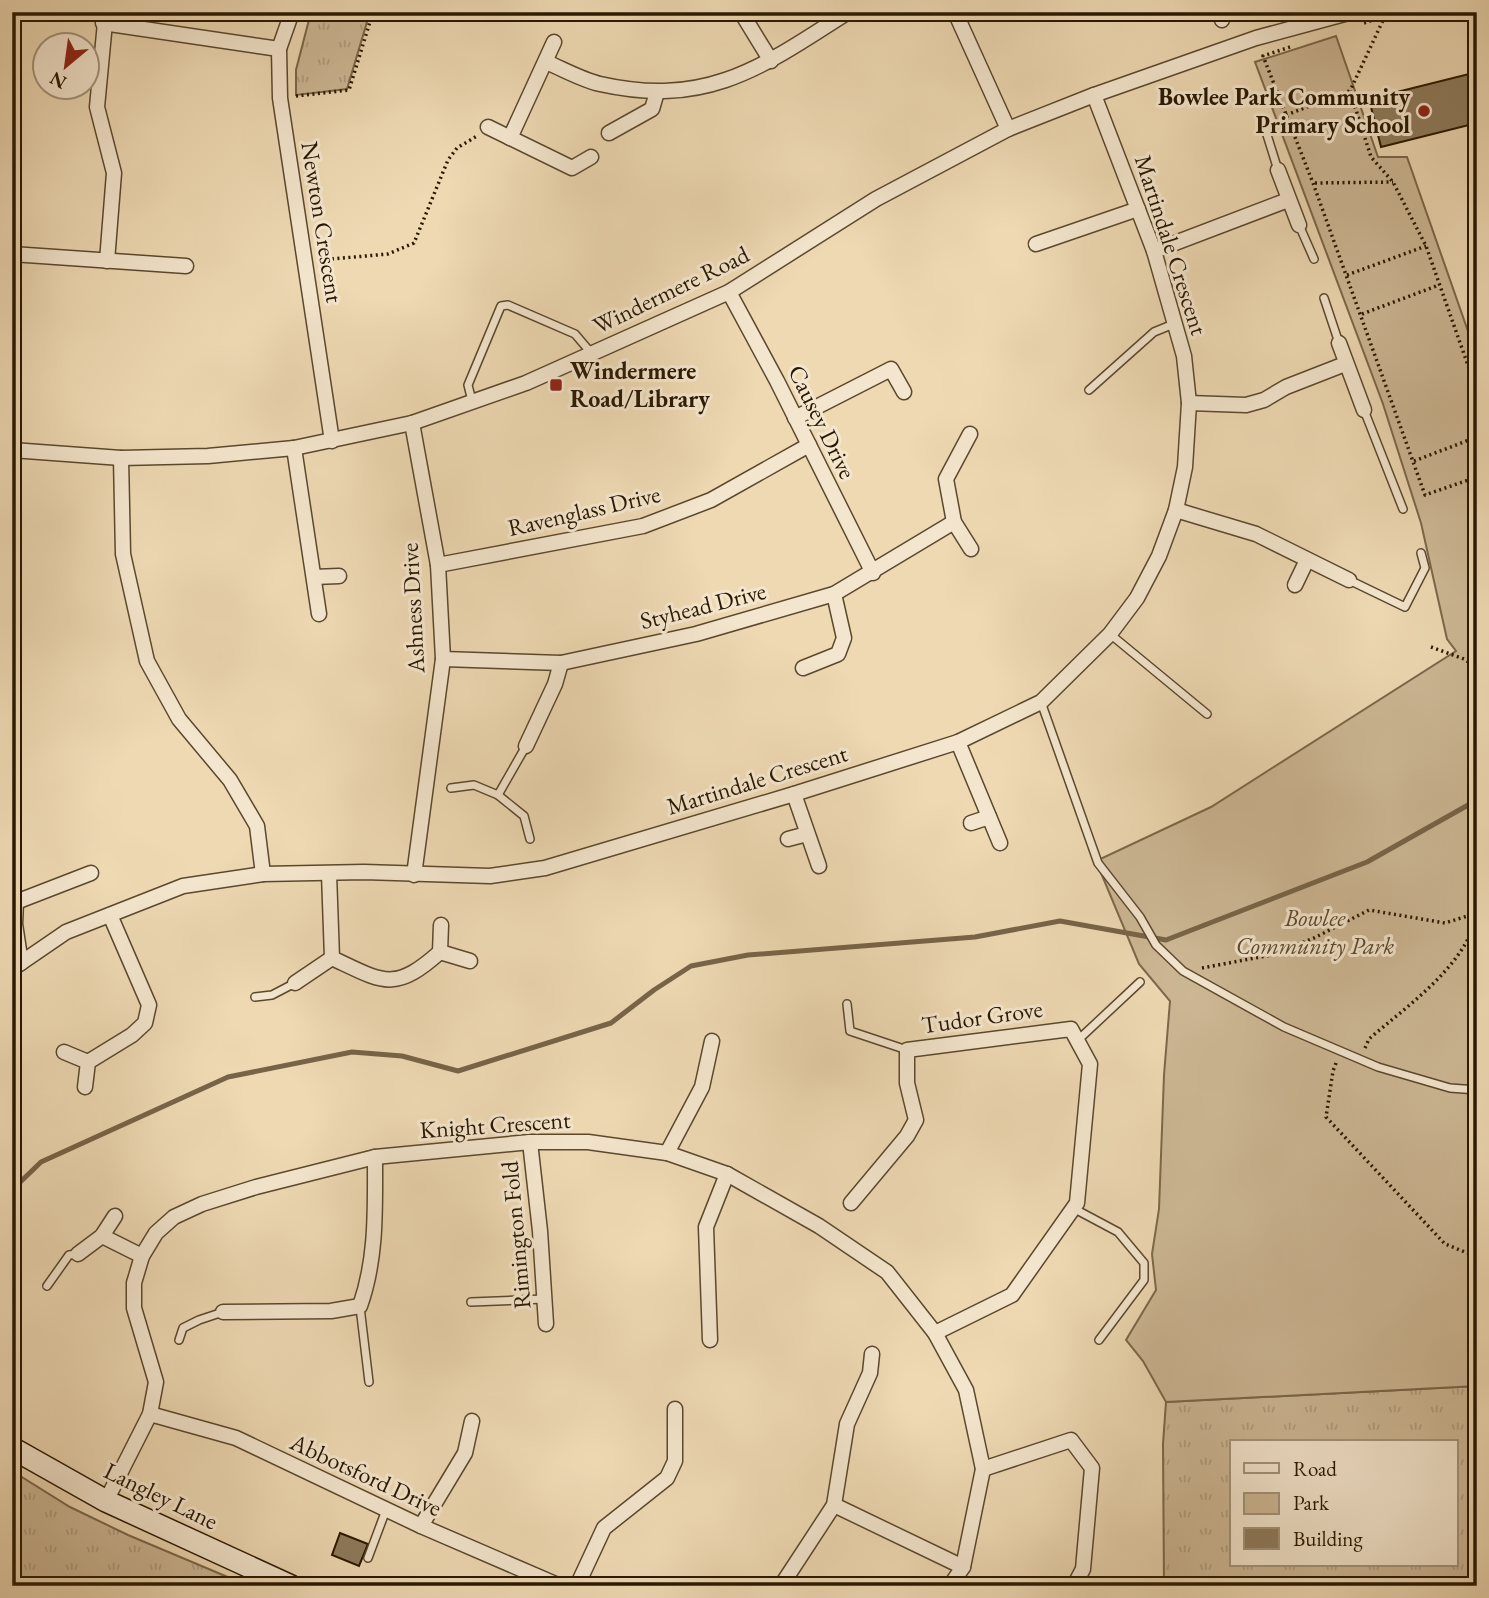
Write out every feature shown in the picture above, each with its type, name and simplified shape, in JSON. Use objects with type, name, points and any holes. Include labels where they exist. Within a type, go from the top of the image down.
[{"type":"street","name":"Newton Crescent","points":[[292,12],[279,49],[280,98],[332,441]]},
{"type":"street","points":[[741,12],[771,61]]},
{"type":"street","points":[[546,62],[598,84],[657,92],[698,88],[744,75],[848,12]]},
{"type":"street","points":[[955,12],[1008,130]]},
{"type":"street","name":"Windermere Road","points":[[12,450],[121,458],[208,456],[332,441],[412,423],[526,383],[729,292],[876,199],[1008,130],[1094,95],[1255,38],[1325,16],[1352,12]]},
{"type":"street","points":[[107,261],[114,173],[97,107],[104,18],[279,49]]},
{"type":"street","points":[[510,138],[554,42]]},
{"type":"street","points":[[609,134],[652,109],[657,92]]},
{"type":"street","name":"Martindale Crescent","points":[[17,966],[65,932],[183,886],[263,874],[364,872],[491,876],[545,868],[958,742],[1041,702],[1110,634],[1138,598],[1159,556],[1176,510],[1185,467],[1189,403],[1184,356],[1176,323],[1154,251],[1094,95]]},
{"type":"street","points":[[488,127],[572,168],[591,157]]},
{"type":"street","points":[[1278,170],[1299,225]]},
{"type":"street","points":[[1154,251],[1289,200]]},
{"type":"street","points":[[1036,244],[1138,209]]},
{"type":"street","points":[[12,254],[186,266]]},
{"type":"street","name":"Causey Drive","points":[[729,292],[873,573]]},
{"type":"street","points":[[1339,343],[1364,410]]},
{"type":"street","points":[[1189,403],[1247,405],[1346,364]]},
{"type":"street","points":[[795,418],[891,369],[904,392]]},
{"type":"street","name":"Ashness Drive","points":[[412,423],[438,565],[443,659],[414,875]]},
{"type":"street","points":[[970,434],[946,480],[954,522],[971,549]]},
{"type":"street","name":"Ravenglass Drive","points":[[438,565],[643,526],[712,499],[809,445]]},
{"type":"street","points":[[294,447],[319,614]]},
{"type":"street","points":[[121,458],[123,554],[147,661],[179,719],[230,780],[257,826],[263,874]]},
{"type":"street","points":[[1176,510],[1256,534],[1349,580]]},
{"type":"street","name":"Styhead Drive","points":[[443,659],[561,663],[696,634],[834,594],[954,522]]},
{"type":"street","points":[[1295,585],[1307,560]]},
{"type":"street","points":[[314,578],[339,576]]},
{"type":"street","points":[[803,668],[838,654],[845,638],[834,594]]},
{"type":"street","points":[[526,746],[555,684],[561,663]]},
{"type":"street","points":[[958,742],[1000,843]]},
{"type":"street","points":[[794,794],[819,866]]},
{"type":"street","points":[[971,823],[989,817]]},
{"type":"street","points":[[788,839],[807,834]]},
{"type":"street","points":[[17,966],[16,902],[91,873]]},
{"type":"street","points":[[329,874],[332,958]]},
{"type":"street","points":[[88,1062],[132,1035],[145,1023],[149,1005],[110,915]]},
{"type":"street","points":[[332,958],[375,978],[399,980],[420,970],[440,952],[441,925]]},
{"type":"street","points":[[440,952],[470,961]]},
{"type":"street","points":[[295,983],[332,958]]},
{"type":"street","name":"Tudor Grove","points":[[851,1203],[907,1136],[916,1120],[908,1083],[907,1050],[1072,1029],[1078,1040]]},
{"type":"street","points":[[935,1333],[1012,1295],[1077,1203],[1090,1064],[1078,1040]]},
{"type":"street","points":[[667,1153],[702,1087],[712,1041]]},
{"type":"street","points":[[64,1052],[88,1062]]},
{"type":"street","points":[[85,1087],[88,1062]]},
{"type":"street","name":"Knight Crescent","points":[[106,1501],[149,1413],[156,1382],[134,1308],[134,1283],[142,1256],[156,1233],[174,1217],[202,1204],[256,1187],[375,1157],[530,1142],[587,1142],[667,1153],[727,1174],[820,1226],[887,1272],[935,1333],[966,1390],[983,1469],[963,1567],[950,1586]]},
{"type":"street","name":"Rimington Fold","points":[[530,1142],[546,1324]]},
{"type":"street","points":[[223,1312],[331,1311],[360,1306],[368,1282],[374,1239],[375,1157]]},
{"type":"street","points":[[710,1340],[706,1227],[727,1174]]},
{"type":"street","points":[[78,1254],[102,1236],[115,1216]]},
{"type":"street","points":[[102,1236],[142,1256]]},
{"type":"street","points":[[781,1586],[834,1505],[847,1424],[870,1373],[872,1354]]},
{"type":"street","points":[[577,1586],[604,1528],[667,1478],[675,1461],[675,1409]]},
{"type":"street","name":"Abbotsford Drive","points":[[149,1413],[236,1438],[421,1527],[560,1586]]},
{"type":"street","points":[[421,1527],[465,1453],[472,1421]]},
{"type":"street","points":[[983,1469],[1071,1440],[1092,1468],[1083,1569],[1074,1586]]},
{"type":"street","name":"Langley Lane","points":[[12,1448],[106,1501],[291,1586]]},
{"type":"street","points":[[834,1505],[963,1567]]},
{"type":"lane","points":[[1263,122],[1278,170]]},
{"type":"lane","points":[[1299,225],[1314,259]]},
{"type":"lane","points":[[1324,298],[1339,343]]},
{"type":"lane","points":[[472,401],[468,385],[501,306],[508,305],[575,334],[592,354]]},
{"type":"lane","points":[[1089,390],[1154,332],[1176,323]]},
{"type":"lane","points":[[1364,410],[1403,509]]},
{"type":"lane","points":[[1349,580],[1405,607],[1426,568],[1421,553]]},
{"type":"lane","points":[[1110,634],[1207,714]]},
{"type":"lane","points":[[1041,702],[1098,863],[1156,945],[1183,971],[1284,1027],[1378,1067],[1450,1088],[1477,1090]]},
{"type":"lane","points":[[498,794],[526,746]]},
{"type":"lane","points":[[451,788],[474,785],[498,794],[524,816],[530,839]]},
{"type":"lane","points":[[1078,1040],[1140,982]]},
{"type":"lane","points":[[255,997],[272,995],[295,983]]},
{"type":"lane","points":[[846,1004],[850,1031],[907,1050]]},
{"type":"lane","points":[[1073,1208],[1118,1232],[1144,1263],[1144,1280],[1099,1340]]},
{"type":"lane","points":[[47,1286],[69,1255],[78,1254]]},
{"type":"lane","points":[[471,1303],[544,1299]]},
{"type":"lane","points":[[360,1306],[369,1382]]},
{"type":"lane","points":[[179,1340],[183,1328],[223,1312]]},
{"type":"lane","points":[[368,1558],[386,1510]]},
{"type":"path","points":[[280,98],[349,90],[373,12]]},
{"type":"path","points":[[1374,12],[1377,19]]},
{"type":"path","points":[[1385,16],[1350,91],[1371,157],[1393,182],[1426,246],[1477,391]]},
{"type":"path","points":[[1263,56],[1362,314],[1425,495],[1477,477]]},
{"type":"path","points":[[1286,115],[1350,91]]},
{"type":"path","points":[[305,261],[388,254],[414,243],[448,160],[457,148],[488,127]]},
{"type":"path","points":[[1313,183],[1393,182]]},
{"type":"path","points":[[1347,275],[1426,246]]},
{"type":"path","points":[[1362,314],[1439,285]]},
{"type":"path","points":[[1414,461],[1477,438]]},
{"type":"path","points":[[1431,647],[1464,659],[1477,668]]},
{"type":"path","points":[[1183,971],[1271,955],[1314,938],[1369,910],[1445,923],[1477,915],[1473,932],[1436,982],[1369,1039],[1359,1059]]},
{"type":"path","points":[[1341,1051],[1333,1071],[1326,1118],[1445,1244],[1470,1254],[1477,1253]]},
{"type":"green space","points":[[311,12],[370,12],[347,89],[296,95],[296,70]]},
{"type":"green space","name":"Bowlee Community Park","points":[[1336,36],[1378,157],[1407,157],[1477,357],[1477,1386],[1166,1402],[1143,1361],[1126,1340],[1156,1290],[1152,1254],[1159,1209],[1170,1001],[1139,964],[1096,861],[1211,807],[1456,651],[1447,639],[1421,523],[1383,404],[1255,62]]},
{"type":"green space","points":[[1477,1386],[1477,1586],[1164,1586],[1163,1444],[1166,1402]]},
{"type":"green space","points":[[17,1474],[70,1507],[128,1535],[249,1586],[12,1586],[12,1481]]},
{"type":"building","name":"Bowlee Park Community Primary School","points":[[1477,72],[1477,123],[1381,147],[1369,99]]},
{"type":"building","points":[[340,1533],[368,1544],[359,1566],[332,1555]]},
{"type":"waterway","points":[[12,1190],[41,1162],[228,1077],[352,1052],[402,1056],[458,1071],[611,1023],[691,966],[748,955],[975,937],[1060,921],[1166,940],[1367,862],[1477,800]]},
{"type":"place","name":"Bowlee Park Community Primary School","points":[[1424,111]]},
{"type":"place","name":"Windermere Road/Library","points":[[556,385]]}]
